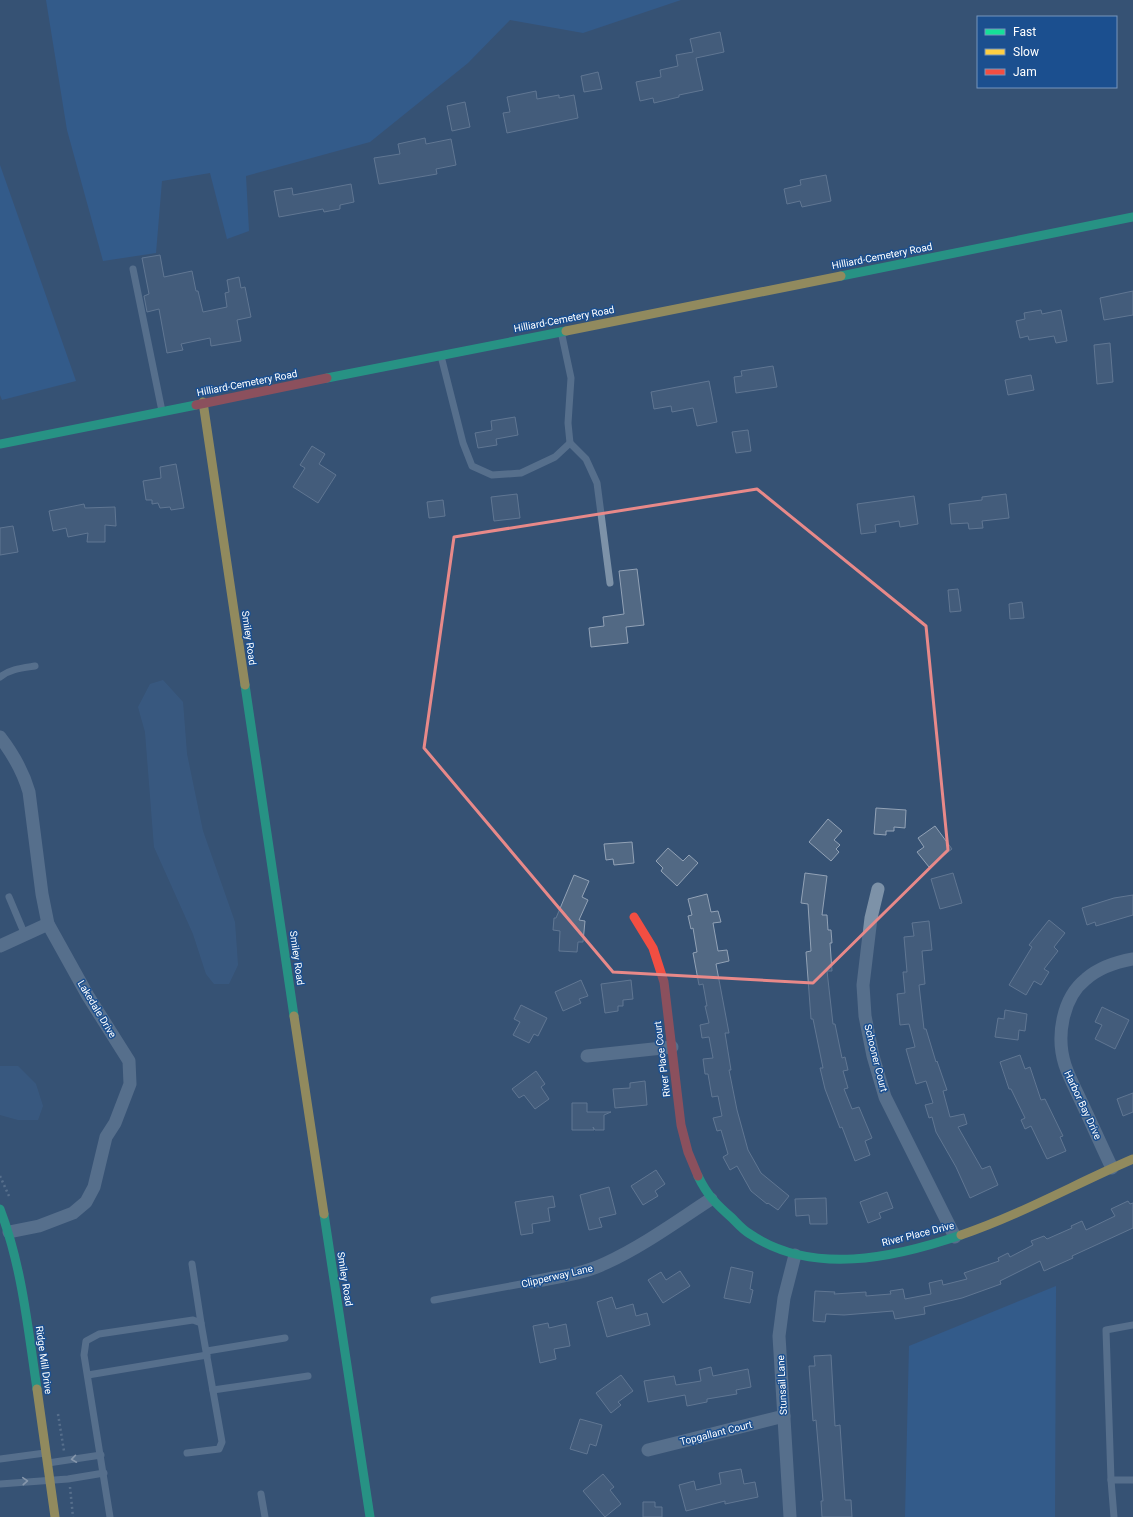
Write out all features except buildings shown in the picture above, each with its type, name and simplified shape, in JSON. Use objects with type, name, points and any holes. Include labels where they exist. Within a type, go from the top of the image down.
[{"type":"street","name":"Hilliard-Cemetery Road","points":[[0,444],[203,402],[441,356],[1133,217]]},
{"type":"street","name":"Smiley Road","points":[[203,402],[370,1517]]},
{"type":"street","name":"Lakedale Drive","points":[[0,737],[19,765],[25,777],[29,792],[42,894],[48,924],[88,996],[129,1061],[130,1084],[115,1123],[106,1137],[94,1187],[86,1202],[73,1213],[66,1216],[40,1226],[9,1232]]},
{"type":"street","name":"Schooner Court","points":[[878,889],[870,918],[863,985],[865,1016],[873,1056],[885,1097],[955,1237]]},
{"type":"street","name":"River Place Court","points":[[634,917],[644,930],[658,960],[664,982],[681,1125],[688,1152],[699,1178],[711,1199]]},
{"type":"street","points":[[0,946],[48,924]]},
{"type":"street","name":"Harbor Bay Drive","points":[[1112,1168],[1065,1065],[1061,1043],[1062,1021],[1075,990],[1085,979],[1100,969],[1118,962],[1133,959]]},
{"type":"street","points":[[587,1056],[672,1048]]},
{"type":"street","name":"River Place Drive","points":[[711,1199],[749,1234],[795,1256],[832,1260],[869,1257],[908,1250],[955,1237],[987,1226],[1133,1159]]},
{"type":"street","name":"Clipperway Lane","points":[[532,1282],[581,1272],[606,1264],[711,1199]]},
{"type":"street","name":"Ridge Mill Drive","points":[[0,1209],[9,1232],[23,1292],[55,1517]]},
{"type":"street","name":"Stunsail Lane","points":[[790,1517],[780,1329],[784,1298],[795,1256]]},
{"type":"street","name":"Topgallant Court","points":[[648,1450],[784,1416]]},
{"type":"lane","points":[[133,269],[162,411]]},
{"type":"lane","points":[[561,331],[571,378],[568,423],[570,443],[586,459],[597,483],[610,583]]},
{"type":"lane","points":[[441,356],[463,442],[472,466],[492,475],[521,473],[555,457],[570,443]]},
{"type":"lane","points":[[0,677],[12,670],[35,666]]},
{"type":"lane","points":[[9,898],[25,935]]},
{"type":"lane","points":[[187,1453],[219,1449],[222,1442],[192,1264]]},
{"type":"lane","name":"Clipperway Lane","points":[[434,1300],[532,1282]]},
{"type":"lane","points":[[110,1517],[84,1355],[86,1341],[99,1334],[193,1320],[201,1323]]},
{"type":"lane","points":[[1114,1517],[1111,1480],[1106,1330],[1133,1325]]},
{"type":"lane","points":[[88,1375],[285,1338]]},
{"type":"lane","points":[[213,1390],[308,1376]]},
{"type":"lane","points":[[0,1459],[46,1453]]},
{"type":"lane","points":[[47,1463],[101,1455]]},
{"type":"lane","points":[[0,1484],[50,1480],[104,1473]]},
{"type":"lane","points":[[1111,1480],[1133,1480]]},
{"type":"lane","points":[[261,1494],[265,1517]]},
{"type":"highlighted area","points":[[757,489],[926,626],[948,850],[813,983],[613,972],[424,748],[454,537]]},
{"type":"shaded area","points":[[46,0],[681,0],[583,33],[510,20],[468,63],[370,142],[246,176],[249,231],[227,239],[210,173],[162,181],[156,253],[103,261],[67,130]]},
{"type":"shaded area","points":[[0,165],[76,381],[2,400],[0,395]]},
{"type":"shaded area","points":[[163,680],[183,702],[187,754],[203,831],[235,922],[238,965],[229,984],[214,984],[206,974],[193,934],[154,847],[145,732],[138,707],[150,684]]},
{"type":"shaded area","points":[[0,1066],[18,1066],[36,1084],[43,1106],[38,1120],[18,1120],[0,1115]]},
{"type":"shaded area","points":[[1056,1286],[1055,1517],[905,1517],[909,1346]]},
{"type":"traffic: fast","points":[[841,276],[1133,217]]},
{"type":"traffic: fast","points":[[327,378],[566,331]]},
{"type":"traffic: fast","points":[[0,444],[196,405]]},
{"type":"traffic: fast","points":[[245,685],[294,1016]]},
{"type":"traffic: fast","points":[[698,1176],[712,1199],[745,1231],[774,1247],[800,1255],[826,1259],[854,1259],[881,1256],[961,1235]]},
{"type":"traffic: fast","points":[[0,1209],[8,1231],[19,1275],[37,1389]]},
{"type":"traffic: fast","points":[[324,1214],[370,1517]]},
{"type":"traffic: slow","points":[[566,331],[841,276]]},
{"type":"traffic: slow","points":[[203,402],[245,685]]},
{"type":"traffic: slow","points":[[294,1016],[324,1214]]},
{"type":"traffic: slow","points":[[961,1235],[1026,1209],[1133,1159]]},
{"type":"traffic: slow","points":[[37,1389],[55,1517]]},
{"type":"traffic: jam","points":[[196,405],[327,378]]},
{"type":"traffic: jam","points":[[634,917],[653,948],[664,982],[681,1125],[688,1152],[698,1176]]}]
